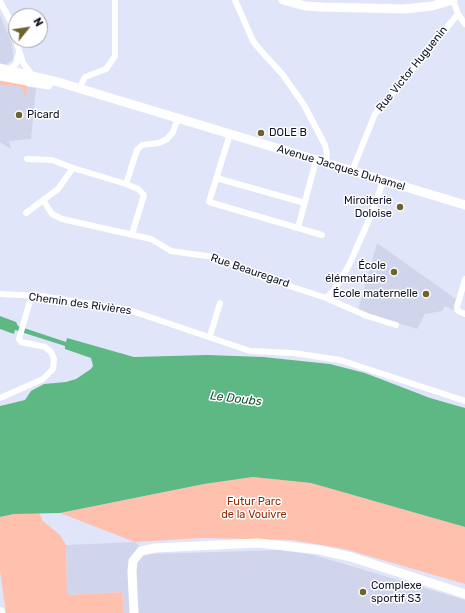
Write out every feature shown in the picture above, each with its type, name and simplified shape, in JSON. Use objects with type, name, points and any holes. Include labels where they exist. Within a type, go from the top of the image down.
[{"type":"main road","points":[[283,0],[305,6],[322,8],[404,9],[432,6],[453,0]]},
{"type":"main road","name":"Avenue Jacques Duhamel","points":[[5,69],[33,79]]},
{"type":"main road","name":"Avenue Jacques Duhamel","points":[[0,76],[33,79],[79,89],[465,205]]},
{"type":"main road","points":[[134,613],[132,572],[136,556],[141,551],[148,548],[251,543],[277,544],[337,553],[465,594]]},
{"type":"street","points":[[79,89],[84,77],[106,69],[114,56],[115,0]]},
{"type":"street","points":[[235,0],[254,41],[283,75],[304,105],[325,145],[326,155],[321,162],[305,203],[298,228]]},
{"type":"street","points":[[453,0],[458,14],[465,24]]},
{"type":"street","points":[[0,1],[8,16]]},
{"type":"street","name":"Rue Victor Huguenin","points":[[352,171],[375,114],[458,14]]},
{"type":"street","points":[[18,48],[33,79]]},
{"type":"street","points":[[5,69],[16,64],[19,52]]},
{"type":"street","points":[[126,184],[137,150],[142,145],[159,143],[167,139],[173,132],[178,118]]},
{"type":"street","points":[[230,134],[209,202],[322,235]]},
{"type":"street","points":[[27,159],[52,160],[138,189],[144,195],[132,234]]},
{"type":"street","points":[[26,213],[58,189],[73,168]]},
{"type":"street","points":[[216,178],[305,203]]},
{"type":"street","points":[[326,298],[335,289],[350,265],[372,213],[383,181]]},
{"type":"street","name":"Rue Beauregard","points":[[43,200],[52,214],[62,219],[151,239],[168,250],[214,257],[265,278],[279,281],[326,298],[367,316],[396,325]]},
{"type":"street","points":[[465,279],[458,311],[465,314]]},
{"type":"street","name":"Chemin des Rivières","points":[[0,294],[30,297],[41,296],[129,310],[210,336],[250,351],[293,353],[340,360],[465,401]]},
{"type":"street","points":[[0,398],[43,379],[53,369],[54,359],[52,352],[40,345],[22,342],[19,339],[19,333],[30,297]]},
{"type":"street","points":[[210,336],[220,303]]},
{"type":"shaded area","points":[[0,15],[8,34],[8,48],[12,48],[13,59],[6,65],[0,64]]},
{"type":"shaded area","points":[[0,83],[36,88],[31,139],[9,141],[11,149],[0,142]]},
{"type":"shaded area","points":[[377,243],[456,299],[453,310],[445,306],[442,311],[425,314],[417,329],[358,310]]},
{"type":"shaded area","points":[[135,542],[149,554],[282,550],[314,555],[465,600],[465,613],[124,613],[122,592],[67,595],[66,545]]},
{"type":"green space","points":[[0,80],[27,85],[26,102],[24,91],[21,87],[0,84]]},
{"type":"green space","name":"Futur Parc de la Vouivre","points":[[253,477],[311,483],[465,527],[465,584],[345,549],[292,540],[202,538],[135,542],[60,513],[204,484]]},
{"type":"green space","points":[[39,513],[43,521],[60,535],[66,545],[67,595],[122,592],[124,613],[6,613],[0,571],[0,517],[14,514]]},
{"type":"water","name":"Le Doubs","points":[[0,316],[16,322],[18,326],[66,342],[67,338],[134,357],[207,355],[263,357],[330,364],[365,373],[430,398],[465,408],[465,527],[311,483],[253,477],[204,484],[60,513],[14,514],[0,517],[0,406],[25,400],[31,391],[44,384],[66,382],[76,379],[93,366],[91,358],[65,349],[65,346],[15,330],[14,334],[0,329]]},
{"type":"place","name":"Picard","points":[[19,115]]},
{"type":"place","name":"DOLE B","points":[[261,133]]},
{"type":"place","name":"Miroiterie Doloise","points":[[400,207]]},
{"type":"place","name":"École élémentaire","points":[[394,272]]},
{"type":"place","name":"École maternelle","points":[[426,294]]},
{"type":"place","name":"Complexe sportif S3","points":[[363,592]]}]
